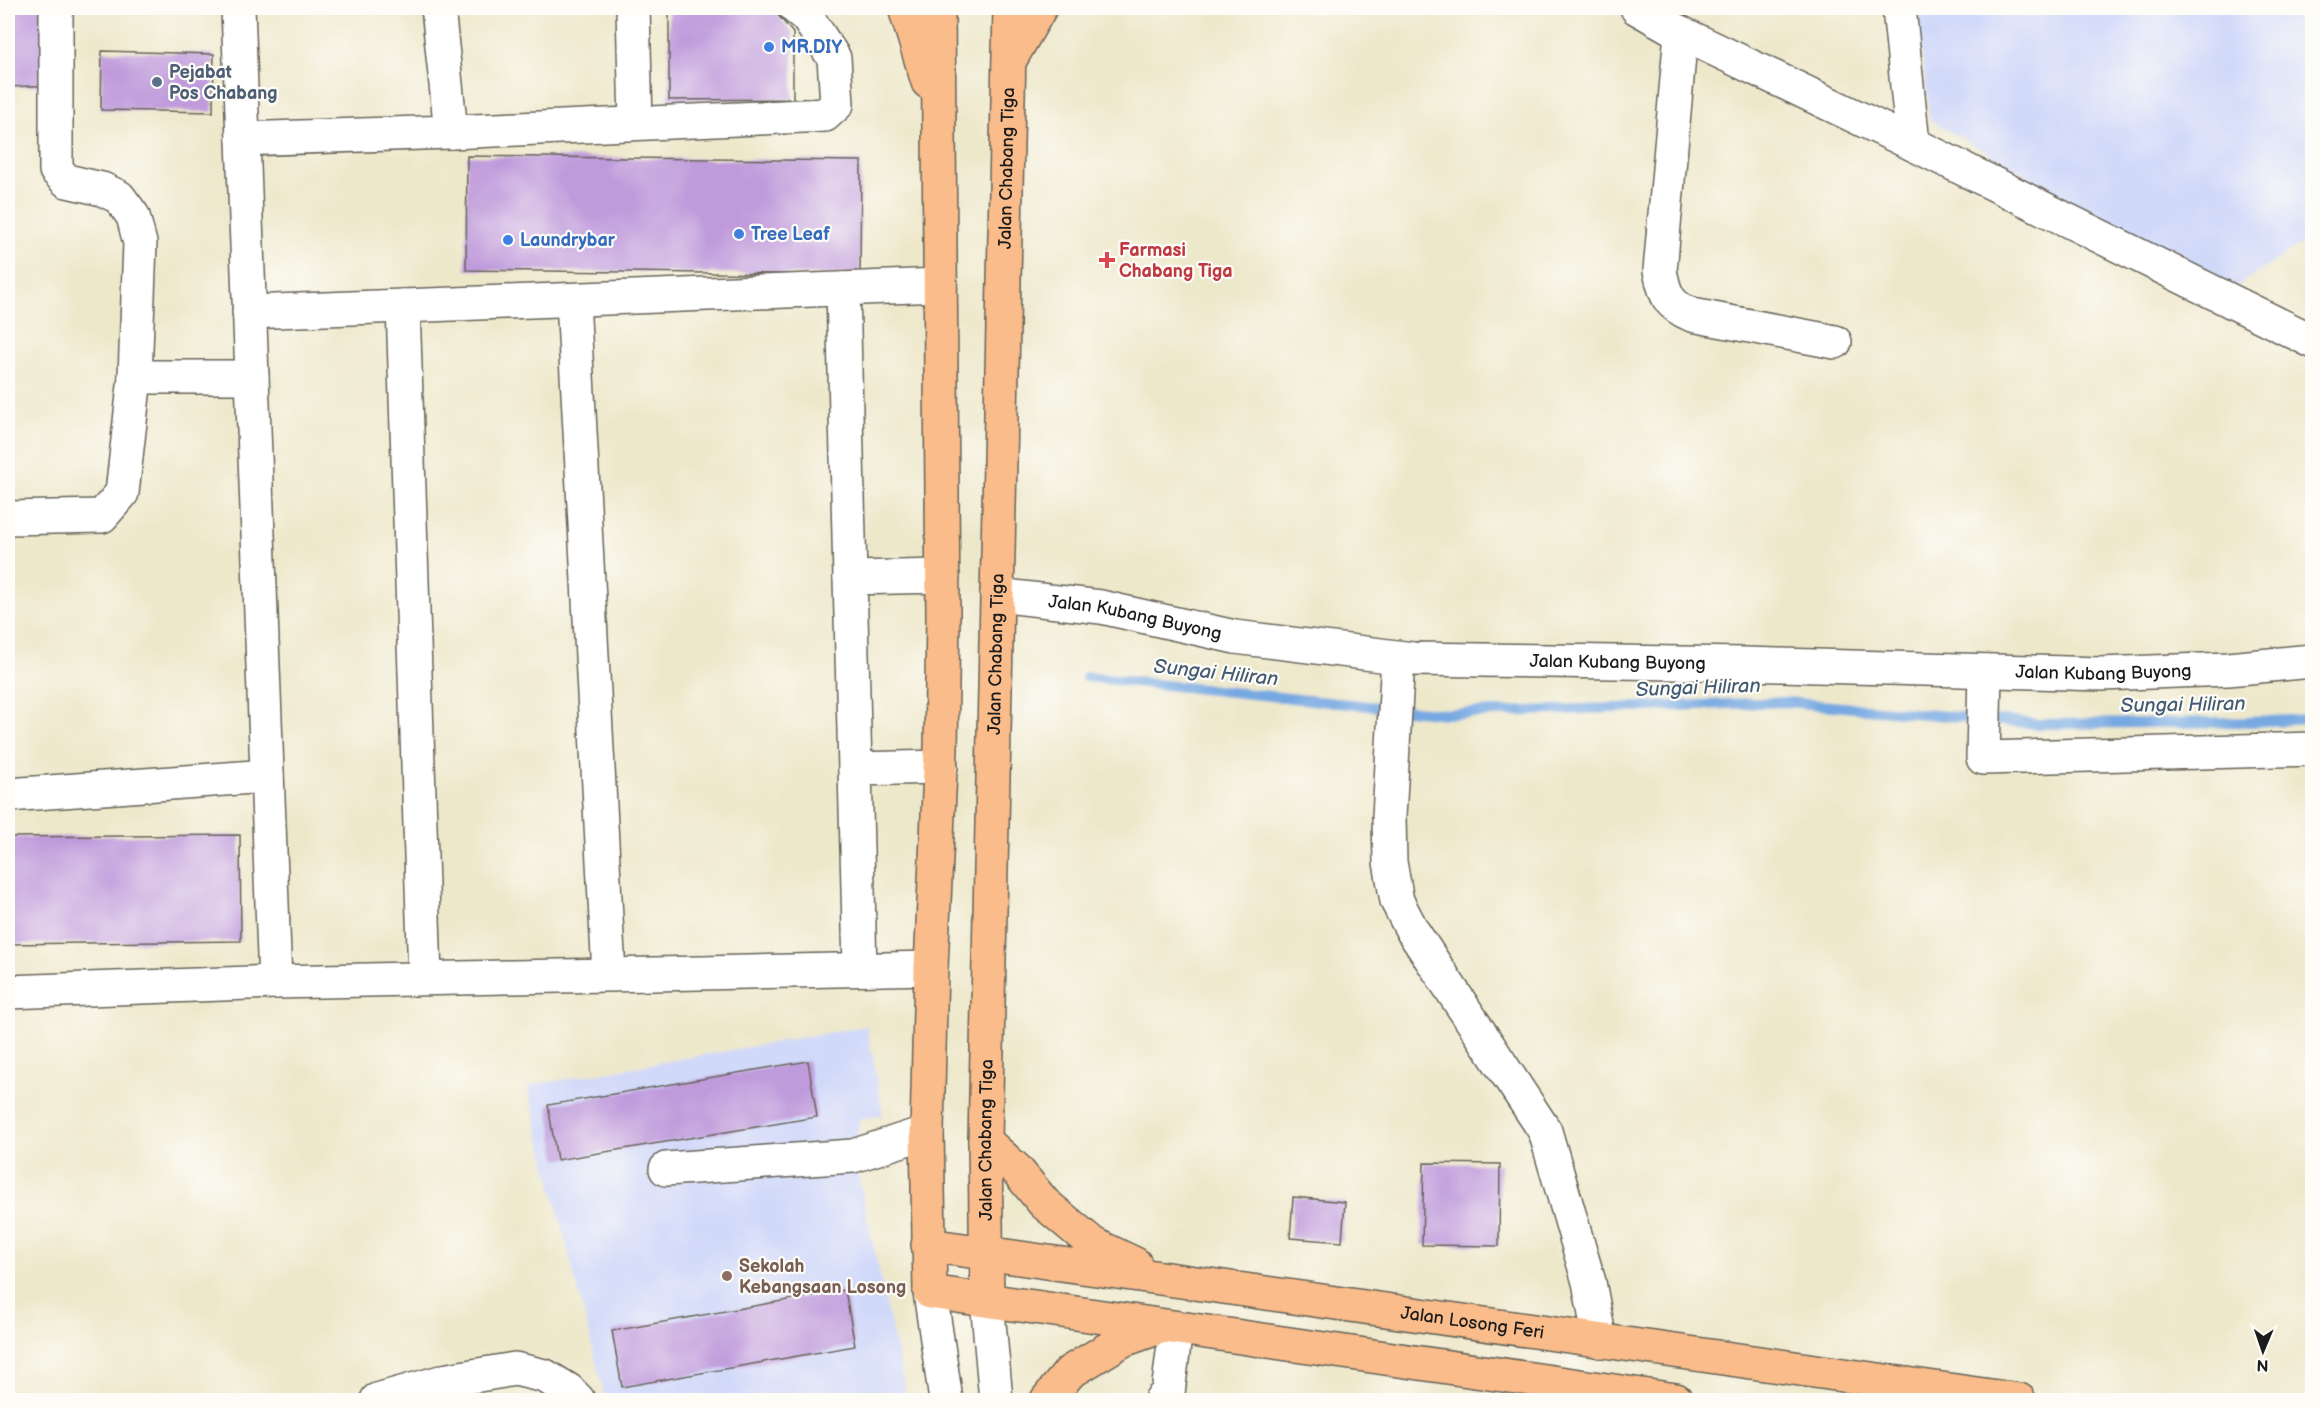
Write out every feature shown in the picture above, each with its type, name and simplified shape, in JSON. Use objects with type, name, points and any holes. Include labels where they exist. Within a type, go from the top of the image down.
[{"type":"main road","points":[[905,8],[938,116]]},
{"type":"main road","points":[[938,8],[943,616],[941,758],[931,968],[927,1132],[930,1292],[1606,1395],[1676,1401]]},
{"type":"main road","name":"Jalan Chabang Tiga","points":[[987,1300],[985,1141],[1010,8]]},
{"type":"main road","points":[[1009,62],[1040,8]]},
{"type":"main road","points":[[985,1141],[1016,1169],[1044,1203],[1093,1244],[1166,1279]]},
{"type":"main road","name":"Jalan Losong Feri","points":[[928,1245],[2019,1401]]},
{"type":"main road","points":[[1047,1401],[1070,1372],[1123,1340],[1170,1327]]},
{"type":"street","points":[[8,518],[102,516],[122,494],[135,378],[140,243],[133,216],[119,197],[102,189],[67,181],[56,170],[56,8]]},
{"type":"street","points":[[238,8],[275,982]]},
{"type":"street","points":[[438,8],[451,132]]},
{"type":"street","points":[[633,8],[636,123]]},
{"type":"street","points":[[243,139],[825,115],[837,104],[834,58],[807,17],[796,8]]},
{"type":"street","points":[[1637,8],[1681,33],[1913,144],[2313,341]]},
{"type":"street","points":[[1899,8],[1913,144]]},
{"type":"street","points":[[1681,33],[1660,271],[1664,292],[1676,308],[1692,315],[1835,342]]},
{"type":"street","points":[[249,312],[940,285]]},
{"type":"street","points":[[843,290],[860,969]]},
{"type":"street","points":[[573,300],[609,974]]},
{"type":"street","points":[[403,306],[425,978]]},
{"type":"street","points":[[135,378],[252,377]]},
{"type":"street","points":[[850,578],[943,576]]},
{"type":"street","name":"Jalan Kubang Buyong","points":[[997,608],[1101,607],[1235,636],[1398,658],[1745,664],[2101,674],[2228,669],[2313,661]]},
{"type":"street","points":[[1398,658],[1389,817],[1390,862],[1397,901],[1412,930],[1545,1131],[1589,1282],[1600,1341]]},
{"type":"street","points":[[1985,671],[1983,758],[2313,748]]},
{"type":"street","points":[[855,769],[941,758]]},
{"type":"street","points":[[8,795],[267,776]]},
{"type":"street","points":[[8,992],[425,978],[931,968]]},
{"type":"street","points":[[666,1169],[854,1156],[927,1132]]},
{"type":"street","points":[[930,1292],[946,1401]]},
{"type":"street","points":[[987,1300],[996,1401]]},
{"type":"street","points":[[1161,1401],[1168,1393],[1170,1327]]},
{"type":"street","points":[[377,1401],[448,1380],[515,1370],[545,1376],[568,1390],[578,1401]]},
{"type":"shaded area","points":[[1916,8],[2312,8],[2312,237],[2230,291],[1930,120]]},
{"type":"shaded area","name":"Sekolah Kebangsaan Losong","points":[[867,1026],[883,1115],[860,1119],[854,1156],[907,1400],[704,1400],[701,1396],[605,1398],[527,1086]]},
{"type":"building","points":[[8,8],[49,8],[54,85],[8,87]]},
{"type":"building","points":[[669,8],[772,8],[793,33],[793,99],[669,100]]},
{"type":"building","name":"Pejabat Pos Chabang","points":[[102,51],[214,54],[213,112],[101,110]]},
{"type":"building","points":[[467,156],[861,161],[860,275],[466,270]]},
{"type":"building","points":[[240,835],[241,941],[8,944],[8,837]]},
{"type":"building","points":[[808,1061],[817,1117],[557,1160],[548,1105]]},
{"type":"building","points":[[1424,1163],[1500,1164],[1499,1246],[1422,1245]]},
{"type":"building","points":[[1293,1197],[1345,1202],[1342,1242],[1290,1238]]},
{"type":"building","points":[[845,1290],[855,1346],[622,1387],[612,1331]]},
{"type":"waterway","name":"Sungai Hiliran","points":[[1086,677],[1446,714],[1786,702],[2039,724],[2248,722],[2312,719]]},
{"type":"place","name":"MR.DIY","points":[[769,47]]},
{"type":"place","name":"Pejabat Pos Chabang","points":[[157,82]]},
{"type":"place","name":"Tree Leaf","points":[[739,234]]},
{"type":"place","name":"Laundrybar","points":[[508,240]]},
{"type":"place","name":"Farmasi Chabang Tiga","points":[[1107,260]]},
{"type":"place","name":"Sekolah Kebangsaan Losong","points":[[727,1276]]}]
